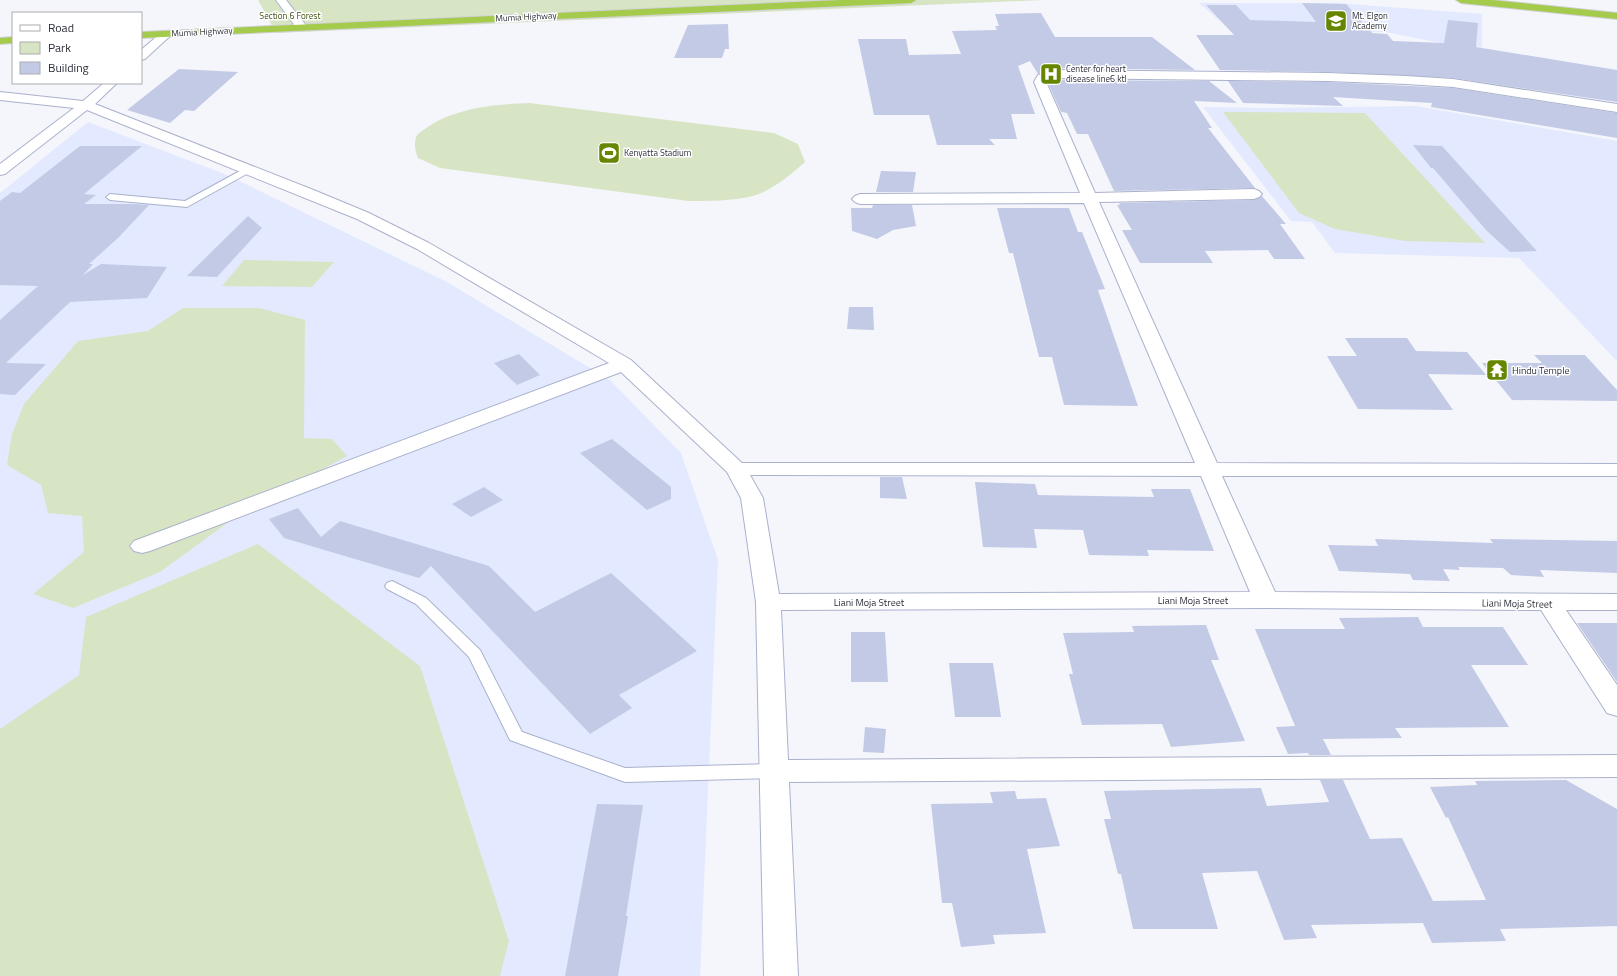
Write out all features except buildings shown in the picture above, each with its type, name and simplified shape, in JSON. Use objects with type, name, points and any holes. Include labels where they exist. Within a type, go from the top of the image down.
[{"type":"highway","name":"Mumia Highway","points":[[142,35],[911,0]]},
{"type":"highway","points":[[1461,0],[1617,16]]},
{"type":"highway","points":[[0,41],[12,40]]},
{"type":"street","points":[[281,0],[302,28]]},
{"type":"street","points":[[142,55],[166,34]]},
{"type":"street","points":[[1266,600],[1040,82],[1042,78],[1057,74],[1328,77],[1406,80],[1453,83],[1617,108]]},
{"type":"street","points":[[0,171],[86,105],[110,84]]},
{"type":"street","points":[[0,96],[86,105],[249,169],[363,216],[423,246],[624,364],[736,469],[752,498],[768,602],[782,976]]},
{"type":"street","points":[[860,199],[1091,198],[1254,194]]},
{"type":"street","points":[[142,546],[624,364]]},
{"type":"street","points":[[736,469],[1617,470]]},
{"type":"street","name":"Liani Moja Street","points":[[768,602],[1266,600],[1549,603],[1617,602]]},
{"type":"street","points":[[1549,603],[1617,706]]},
{"type":"street","points":[[775,771],[1617,766]]},
{"type":"lane","points":[[110,197],[187,204],[249,169]]},
{"type":"lane","points":[[392,586],[421,601],[475,654],[516,736],[625,775],[775,771]]},
{"type":"shaded area","points":[[1199,3],[1336,3],[1482,14],[1482,47],[1441,43],[1385,32],[1270,30],[1234,33]]},
{"type":"shaded area","points":[[1416,106],[1617,141],[1617,361],[1519,258],[1335,253],[1312,222],[1291,221],[1203,107],[1271,108]]},
{"type":"shaded area","points":[[88,122],[227,175],[447,282],[610,380],[681,453],[718,560],[700,976],[0,976],[0,193]]},
{"type":"green space","name":"Section 6 Forest","points":[[258,0],[1044,0],[276,33]]},
{"type":"green space","name":"Kenyatta Stadium","points":[[529,103],[774,133],[798,144],[805,162],[774,186],[753,196],[729,200],[688,201],[440,168],[418,158],[415,143],[418,134],[448,116],[475,108]]},
{"type":"green space","points":[[1223,112],[1365,113],[1485,243],[1405,241],[1335,229],[1299,213]]},
{"type":"green space","points":[[244,260],[334,262],[312,287],[222,286]]},
{"type":"green space","points":[[183,308],[259,308],[305,320],[304,438],[332,439],[347,456],[237,516],[160,572],[73,608],[33,594],[84,552],[82,516],[48,513],[41,485],[7,465],[12,434],[24,404],[78,341],[148,331]]},
{"type":"green space","points":[[258,544],[420,666],[509,941],[500,976],[0,976],[0,729],[79,675],[86,617]]},
{"type":"place","name":"Mt. Elgon Academy","points":[[1336,21]]},
{"type":"place","name":"Center for heart disease line6 ktl","points":[[1051,74]]},
{"type":"place","name":"Kenyatta Stadium","points":[[609,153]]},
{"type":"place","name":"Hindu Temple","points":[[1497,370]]}]
